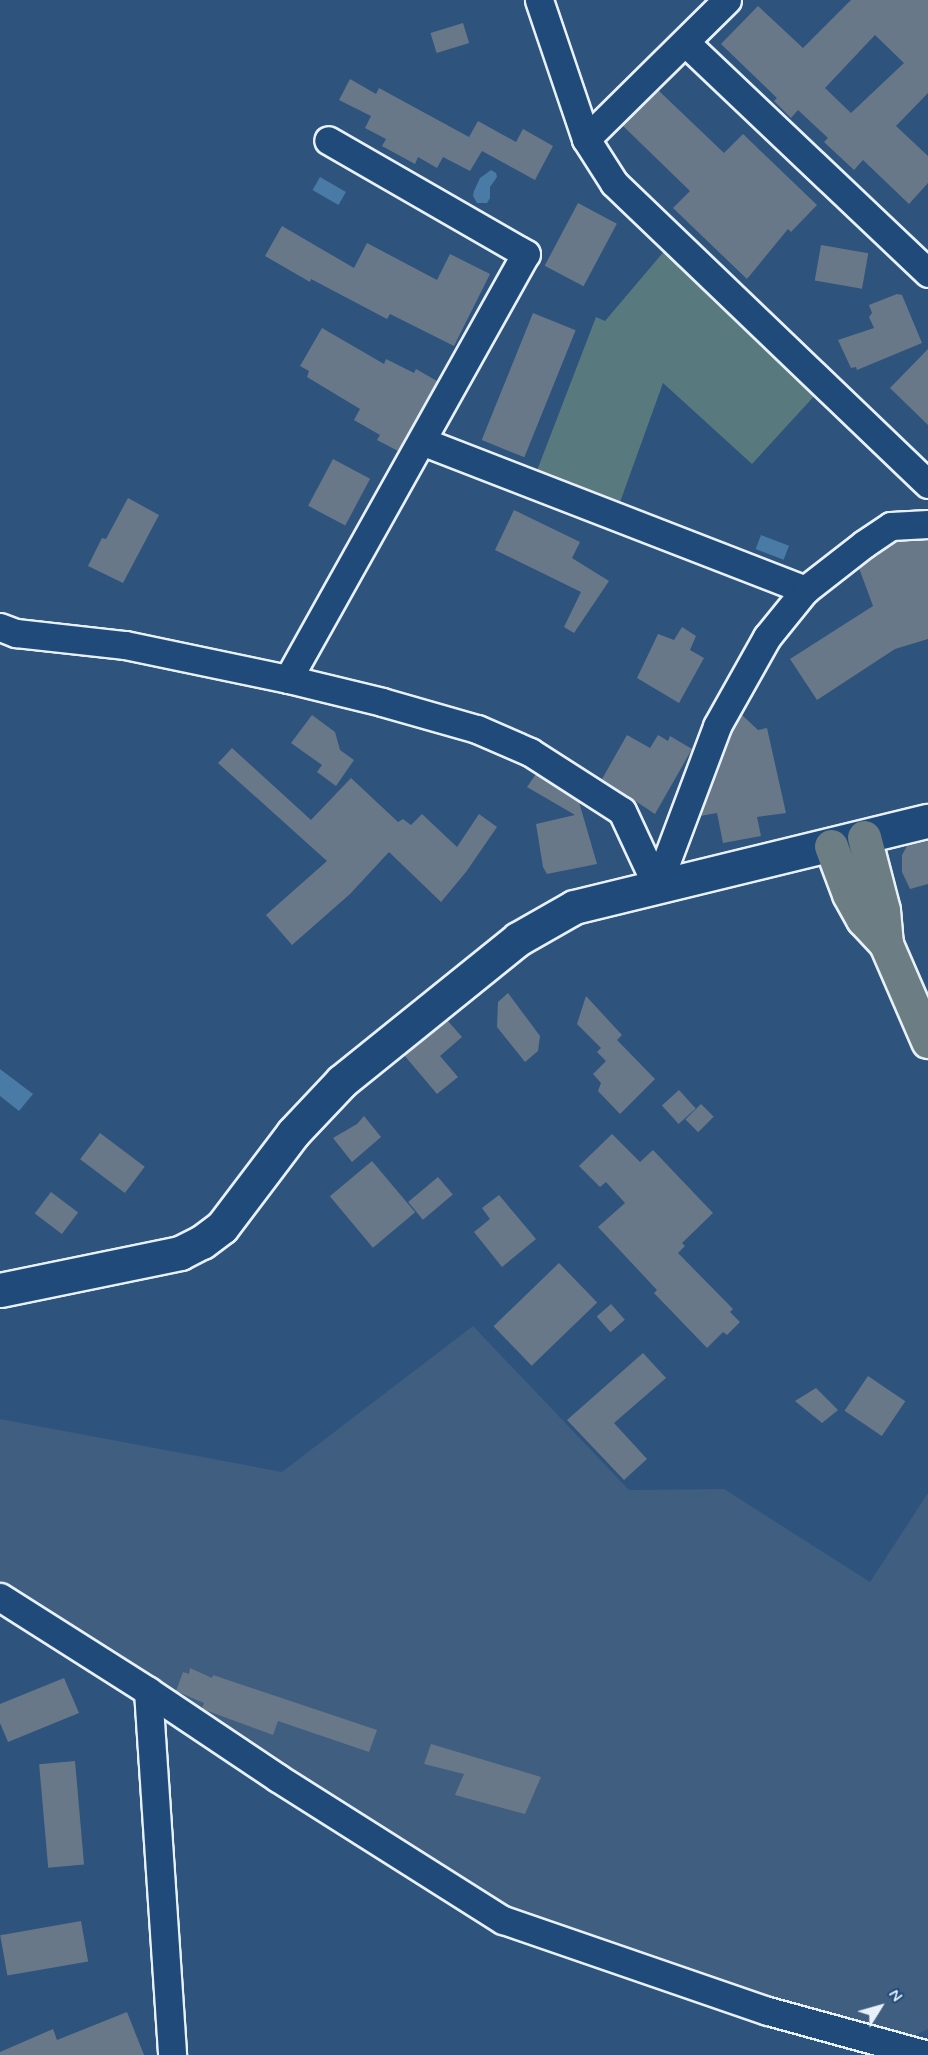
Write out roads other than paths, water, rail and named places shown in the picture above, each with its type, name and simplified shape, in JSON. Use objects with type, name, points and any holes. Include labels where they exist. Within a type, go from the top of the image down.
[{"type":"highway","points":[[864,837],[883,910],[886,944]]},
{"type":"highway","points":[[831,846],[837,866],[859,911],[886,944],[928,1041]]},
{"type":"street","points":[[539,0],[586,139],[614,183],[928,483]]},
{"type":"street","points":[[586,139],[686,43],[727,0]]},
{"type":"street","points":[[686,43],[928,273]]},
{"type":"street","points":[[288,679],[424,442],[526,254],[328,140]]},
{"type":"street","points":[[424,442],[805,590]]},
{"type":"street","points":[[657,886],[717,726],[767,637],[805,590],[842,560],[891,526],[928,524]]},
{"type":"street","points":[[0,627],[16,633],[125,645],[288,679],[382,702],[477,729],[530,752],[622,811],[657,886]]},
{"type":"street","points":[[0,1290],[180,1253],[202,1242],[222,1227],[293,1133],[342,1081],[518,939],[574,907],[928,821]]},
{"type":"street","points":[[0,1598],[503,1920],[768,2011],[928,2055]]},
{"type":"street","points":[[148,1691],[172,2055]]}]
